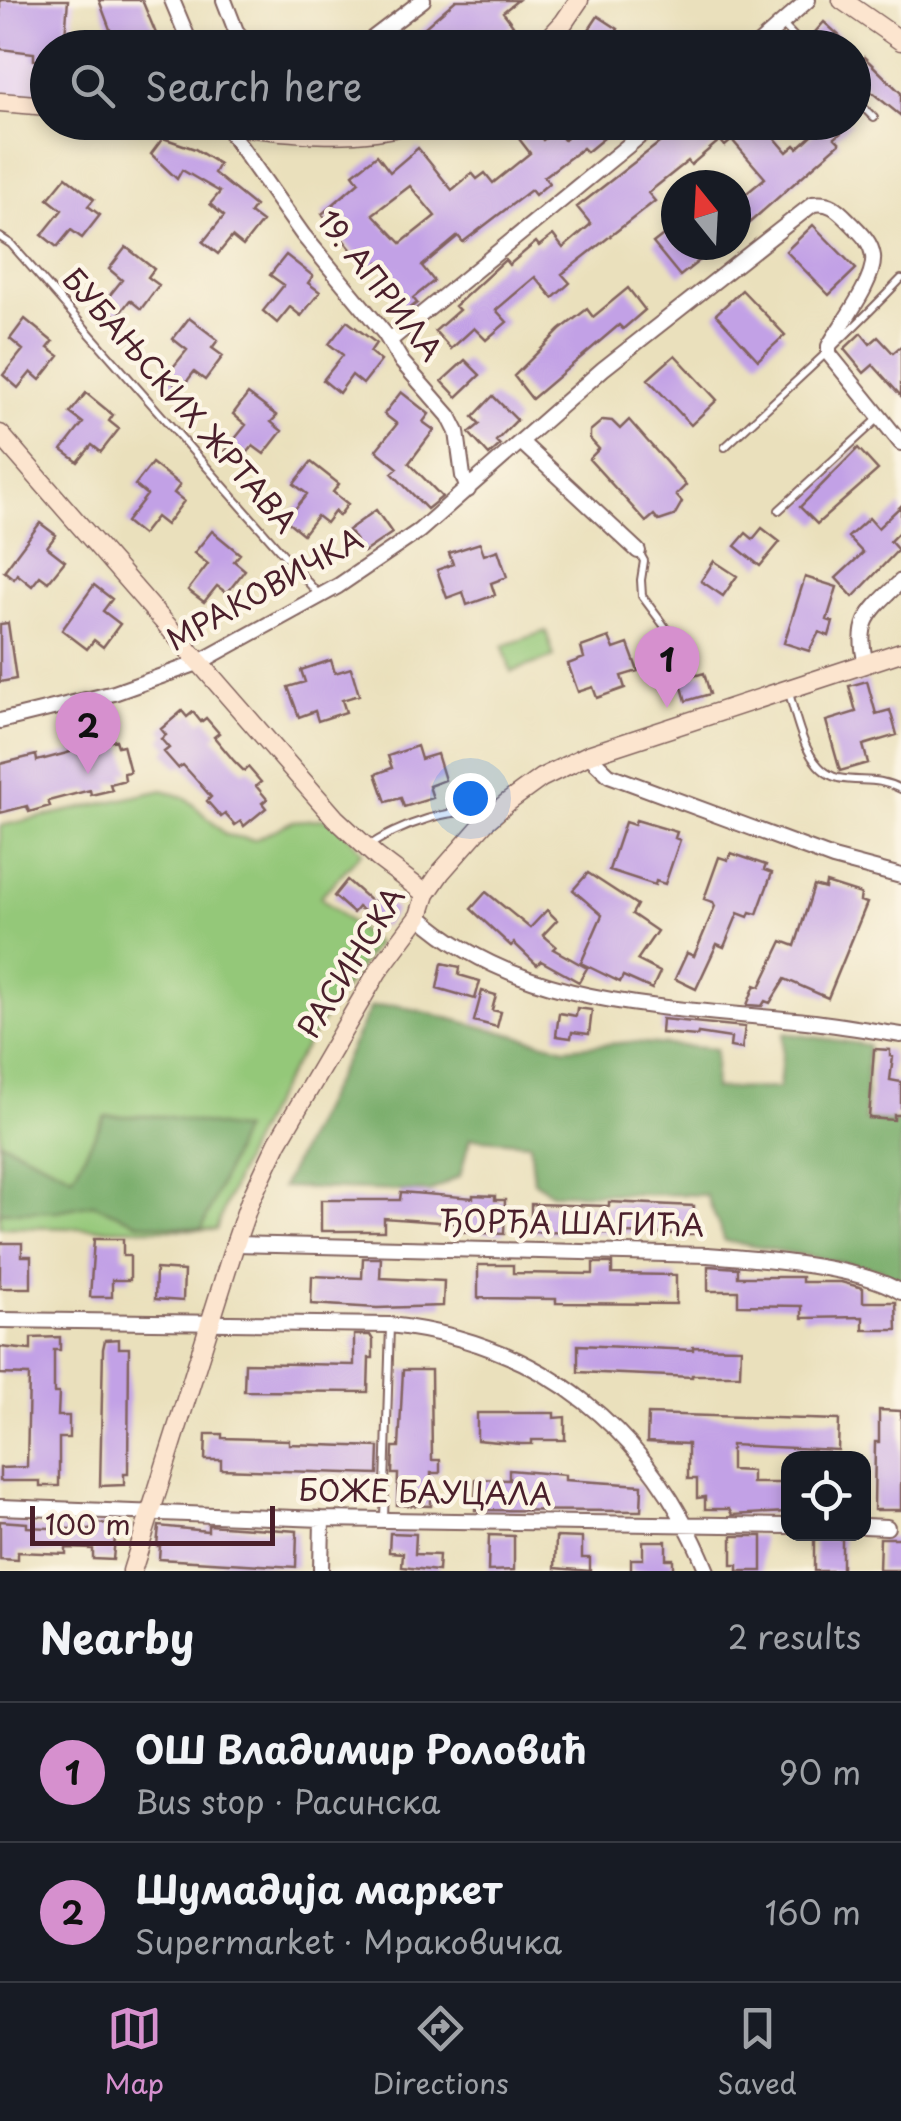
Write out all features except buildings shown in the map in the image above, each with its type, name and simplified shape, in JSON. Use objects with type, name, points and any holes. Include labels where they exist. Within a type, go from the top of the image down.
[{"type":"street","points":[[172,0],[184,30]]},
{"type":"street","points":[[224,0],[236,30]]},
{"type":"street","points":[[384,30],[424,0]]},
{"type":"street","points":[[557,30],[579,0]]},
{"type":"street","points":[[775,30],[808,0]]},
{"type":"street","points":[[842,0],[901,41]]},
{"type":"street","points":[[0,102],[30,104]]},
{"type":"street","name":"19. АПРИЛА","points":[[235,140],[283,210],[454,424],[468,490]]},
{"type":"street","points":[[389,340],[634,140]]},
{"type":"street","name":"МРАКОВИЧКА","points":[[0,721],[114,693],[198,662],[321,597],[394,550],[522,443],[603,368],[806,207],[819,203],[837,208],[865,237],[874,262],[828,350]]},
{"type":"street","points":[[828,350],[834,363],[901,444]]},
{"type":"street","points":[[0,434],[294,773],[366,849],[426,894]]},
{"type":"street","points":[[522,443],[638,551]]},
{"type":"street","points":[[866,663],[860,640],[865,620],[901,581]]},
{"type":"street","name":"РАСИНСКА","points":[[132,1571],[236,1244],[272,1156],[336,1039],[378,971],[419,916],[426,894],[459,850],[488,819],[541,778],[588,754],[901,652]]},
{"type":"street","points":[[588,754],[609,776],[834,858],[901,876]]},
{"type":"street","points":[[419,916],[482,960],[562,988],[654,1007],[841,1025],[901,1035]]},
{"type":"street","name":"ЂОРЂА ШАГИЋА","points":[[236,1244],[708,1255],[772,1260],[883,1281],[901,1292]]},
{"type":"street","points":[[0,1320],[390,1325],[448,1333],[484,1345],[557,1382],[626,1437],[666,1488],[707,1571]]},
{"type":"street","name":"БОЖЕ БАУЦАЛА","points":[[0,1508],[384,1520],[781,1526]]},
{"type":"street","points":[[321,1571],[322,1518]]},
{"type":"street","points":[[871,1526],[887,1527]]},
{"type":"lane","points":[[782,24],[788,30]]},
{"type":"lane","points":[[871,115],[874,118]]},
{"type":"lane","name":"БУБАЊСКИХ ЖРТАВА","points":[[0,237],[11,244],[321,597]]},
{"type":"lane","points":[[726,447],[844,339],[901,279]]},
{"type":"lane","points":[[780,510],[879,418]]},
{"type":"lane","points":[[638,551],[644,561],[642,596],[674,639],[685,672]]},
{"type":"lane","points":[[788,688],[809,749],[822,770],[837,778],[877,779],[901,789]]},
{"type":"lane","points":[[366,849],[396,831],[452,814],[474,811],[488,819]]},
{"type":"lane","points":[[384,1520],[390,1325]]},
{"type":"shaded area","points":[[0,0],[75,0],[73,30],[30,30],[30,96],[0,93]]},
{"type":"green space","points":[[546,631],[554,657],[511,672],[503,646]]},
{"type":"green space","points":[[163,790],[186,798],[226,835],[254,840],[293,821],[335,818],[362,852],[320,897],[376,944],[291,1069],[261,1123],[216,1230],[0,1227],[0,826]]},
{"type":"green space","points":[[396,1005],[565,1048],[631,1042],[716,1049],[714,1089],[779,1088],[784,1033],[868,1045],[865,1120],[901,1123],[901,1288],[882,1270],[725,1241],[706,1195],[551,1193],[534,1181],[530,1143],[470,1138],[460,1176],[429,1192],[282,1187],[371,1007]]},
{"type":"green space","points":[[105,1116],[163,1116],[242,1130],[202,1229],[139,1223],[93,1204],[57,1211],[0,1212],[0,1141],[73,1176]]},
{"type":"place","name":"ОШ Владимир Роловић","points":[[667,708]]},
{"type":"place","name":"Шумадија маркет","points":[[88,774]]}]
